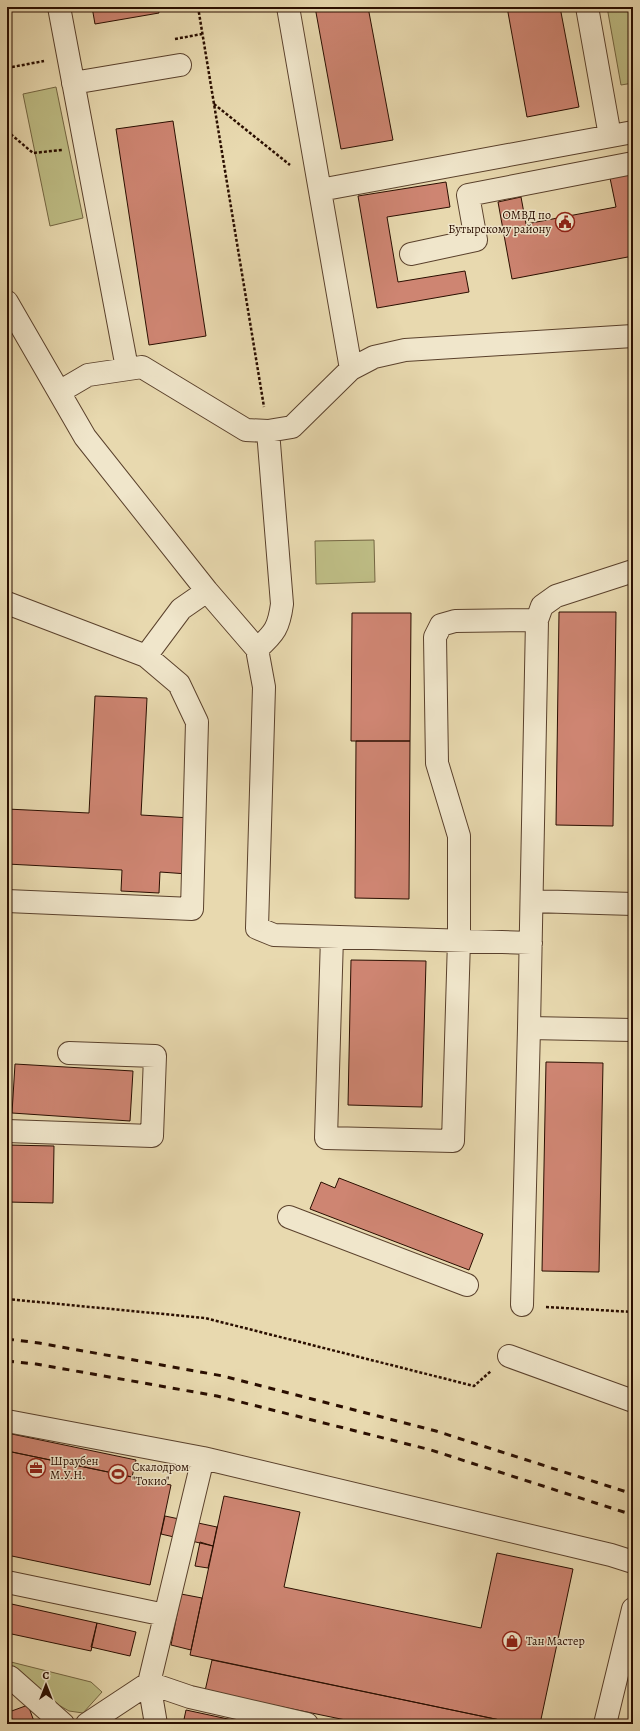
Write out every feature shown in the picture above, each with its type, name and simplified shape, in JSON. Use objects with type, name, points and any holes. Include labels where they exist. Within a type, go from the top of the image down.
[{"type":"street","points":[[59,7],[84,147],[127,368]]},
{"type":"street","points":[[288,7],[351,369]]},
{"type":"street","points":[[587,7],[610,136]]},
{"type":"street","points":[[73,83],[180,65]]},
{"type":"street","points":[[320,190],[633,132]]},
{"type":"street","points":[[411,254],[476,240],[468,195],[633,163]]},
{"type":"street","points":[[7,302],[85,437],[207,591],[257,648],[264,687],[257,928],[274,936],[530,943]]},
{"type":"street","points":[[58,392],[88,375],[127,368],[142,367],[246,430],[268,432],[292,427],[351,369],[374,357],[405,350],[633,336]]},
{"type":"street","points":[[257,648],[271,637],[280,621],[282,604],[268,432]]},
{"type":"street","points":[[522,1305],[532,901],[536,620],[542,606],[556,596],[633,571]]},
{"type":"street","points":[[146,656],[181,609],[207,591]]},
{"type":"street","points":[[7,603],[146,656],[179,684],[196,722],[192,909],[7,901]]},
{"type":"street","points":[[332,937],[326,1138],[454,1141],[459,940],[459,836],[437,764],[435,637],[441,625],[455,621],[536,620]]},
{"type":"street","points":[[532,901],[633,904]]},
{"type":"street","points":[[529,1028],[633,1030]]},
{"type":"street","points":[[7,1131],[152,1136],[155,1056],[69,1053]]},
{"type":"street","points":[[289,1217],[467,1285]]},
{"type":"street","points":[[509,1356],[633,1401]]},
{"type":"street","points":[[7,1421],[203,1458],[611,1555],[633,1562]]},
{"type":"street","points":[[156,1724],[149,1683],[203,1458]]},
{"type":"street","points":[[7,1582],[165,1616]]},
{"type":"street","points":[[605,1724],[633,1609]]},
{"type":"street","points":[[7,1678],[10,1676],[63,1724]]},
{"type":"street","points":[[87,1724],[149,1683]]},
{"type":"street","points":[[149,1683],[190,1698],[306,1724]]},
{"type":"path","points":[[198,7],[268,432]]},
{"type":"path","points":[[214,104],[290,166]]},
{"type":"path","points":[[7,131],[33,153],[84,147]]},
{"type":"path","points":[[7,1299],[205,1318],[474,1386],[509,1356]]},
{"type":"path","points":[[522,1305],[633,1312]]},
{"type":"shaded area","points":[[607,7],[633,7],[633,83],[621,85]]},
{"type":"shaded area","points":[[56,87],[83,218],[50,226],[23,94]]},
{"type":"shaded area","points":[[374,540],[375,582],[316,584],[315,541]]},
{"type":"shaded area","points":[[7,1661],[91,1682],[102,1692],[83,1713],[69,1711],[10,1677],[7,1673]]},
{"type":"building","points":[[92,7],[158,7],[159,13],[95,24]]},
{"type":"building","points":[[315,7],[368,7],[393,140],[341,149]]},
{"type":"building","points":[[507,7],[560,7],[579,107],[527,117]]},
{"type":"building","points":[[173,121],[206,336],[149,345],[116,129]]},
{"type":"building","points":[[633,174],[633,256],[512,279],[498,202],[521,197],[526,224],[616,207],[610,178]]},
{"type":"building","points":[[446,182],[450,207],[387,217],[398,282],[465,271],[469,292],[377,308],[358,196]]},
{"type":"building","points":[[559,612],[616,612],[613,826],[556,825]]},
{"type":"building","points":[[352,613],[411,613],[410,741],[351,741]]},
{"type":"building","points":[[95,696],[147,698],[141,815],[191,818],[188,874],[160,872],[159,893],[121,891],[122,870],[7,864],[7,809],[89,813]]},
{"type":"building","points":[[356,741],[410,741],[409,899],[355,898]]},
{"type":"building","points":[[351,960],[426,961],[422,1107],[348,1105]]},
{"type":"building","points":[[546,1062],[603,1063],[599,1272],[542,1271]]},
{"type":"building","points":[[15,1064],[133,1071],[130,1121],[12,1113]]},
{"type":"building","points":[[7,1145],[54,1146],[53,1203],[7,1202]]},
{"type":"building","points":[[339,1178],[483,1234],[469,1270],[310,1209],[321,1182],[335,1188]]},
{"type":"building","points":[[7,1433],[136,1460],[132,1477],[7,1451]]},
{"type":"building","points":[[7,1451],[171,1485],[150,1585],[7,1555]]},
{"type":"building","points":[[224,1496],[300,1512],[284,1587],[481,1628],[497,1553],[573,1569],[540,1724],[519,1724],[190,1655]]},
{"type":"building","points":[[165,1516],[217,1527],[213,1546],[161,1534]]},
{"type":"building","points":[[200,1542],[213,1546],[208,1568],[195,1566]]},
{"type":"building","points":[[181,1594],[202,1598],[191,1650],[171,1645]]},
{"type":"building","points":[[7,1603],[97,1623],[91,1651],[7,1633]]},
{"type":"building","points":[[97,1623],[136,1632],[130,1656],[91,1647]]},
{"type":"building","points":[[212,1660],[519,1724],[365,1724],[205,1691]]},
{"type":"building","points":[[7,1705],[9,1712],[14,1724],[7,1724]]},
{"type":"building","points":[[28,1705],[35,1724],[14,1724],[9,1712]]},
{"type":"building","points":[[186,1710],[251,1724],[183,1724]]},
{"type":"railway","points":[[7,1339],[39,1343],[223,1376],[436,1431],[633,1494]]},
{"type":"railway","points":[[7,1361],[36,1364],[217,1396],[431,1450],[633,1515]]},
{"type":"place","name":"ОМВД по Бутырскому району","points":[[565,222]]},
{"type":"place","name":"Шраубен М.У.Н.","points":[[36,1468]]},
{"type":"place","name":"Скалодром \"Токио\"","points":[[118,1474]]},
{"type":"place","name":"Тан Мастер","points":[[512,1641]]}]
